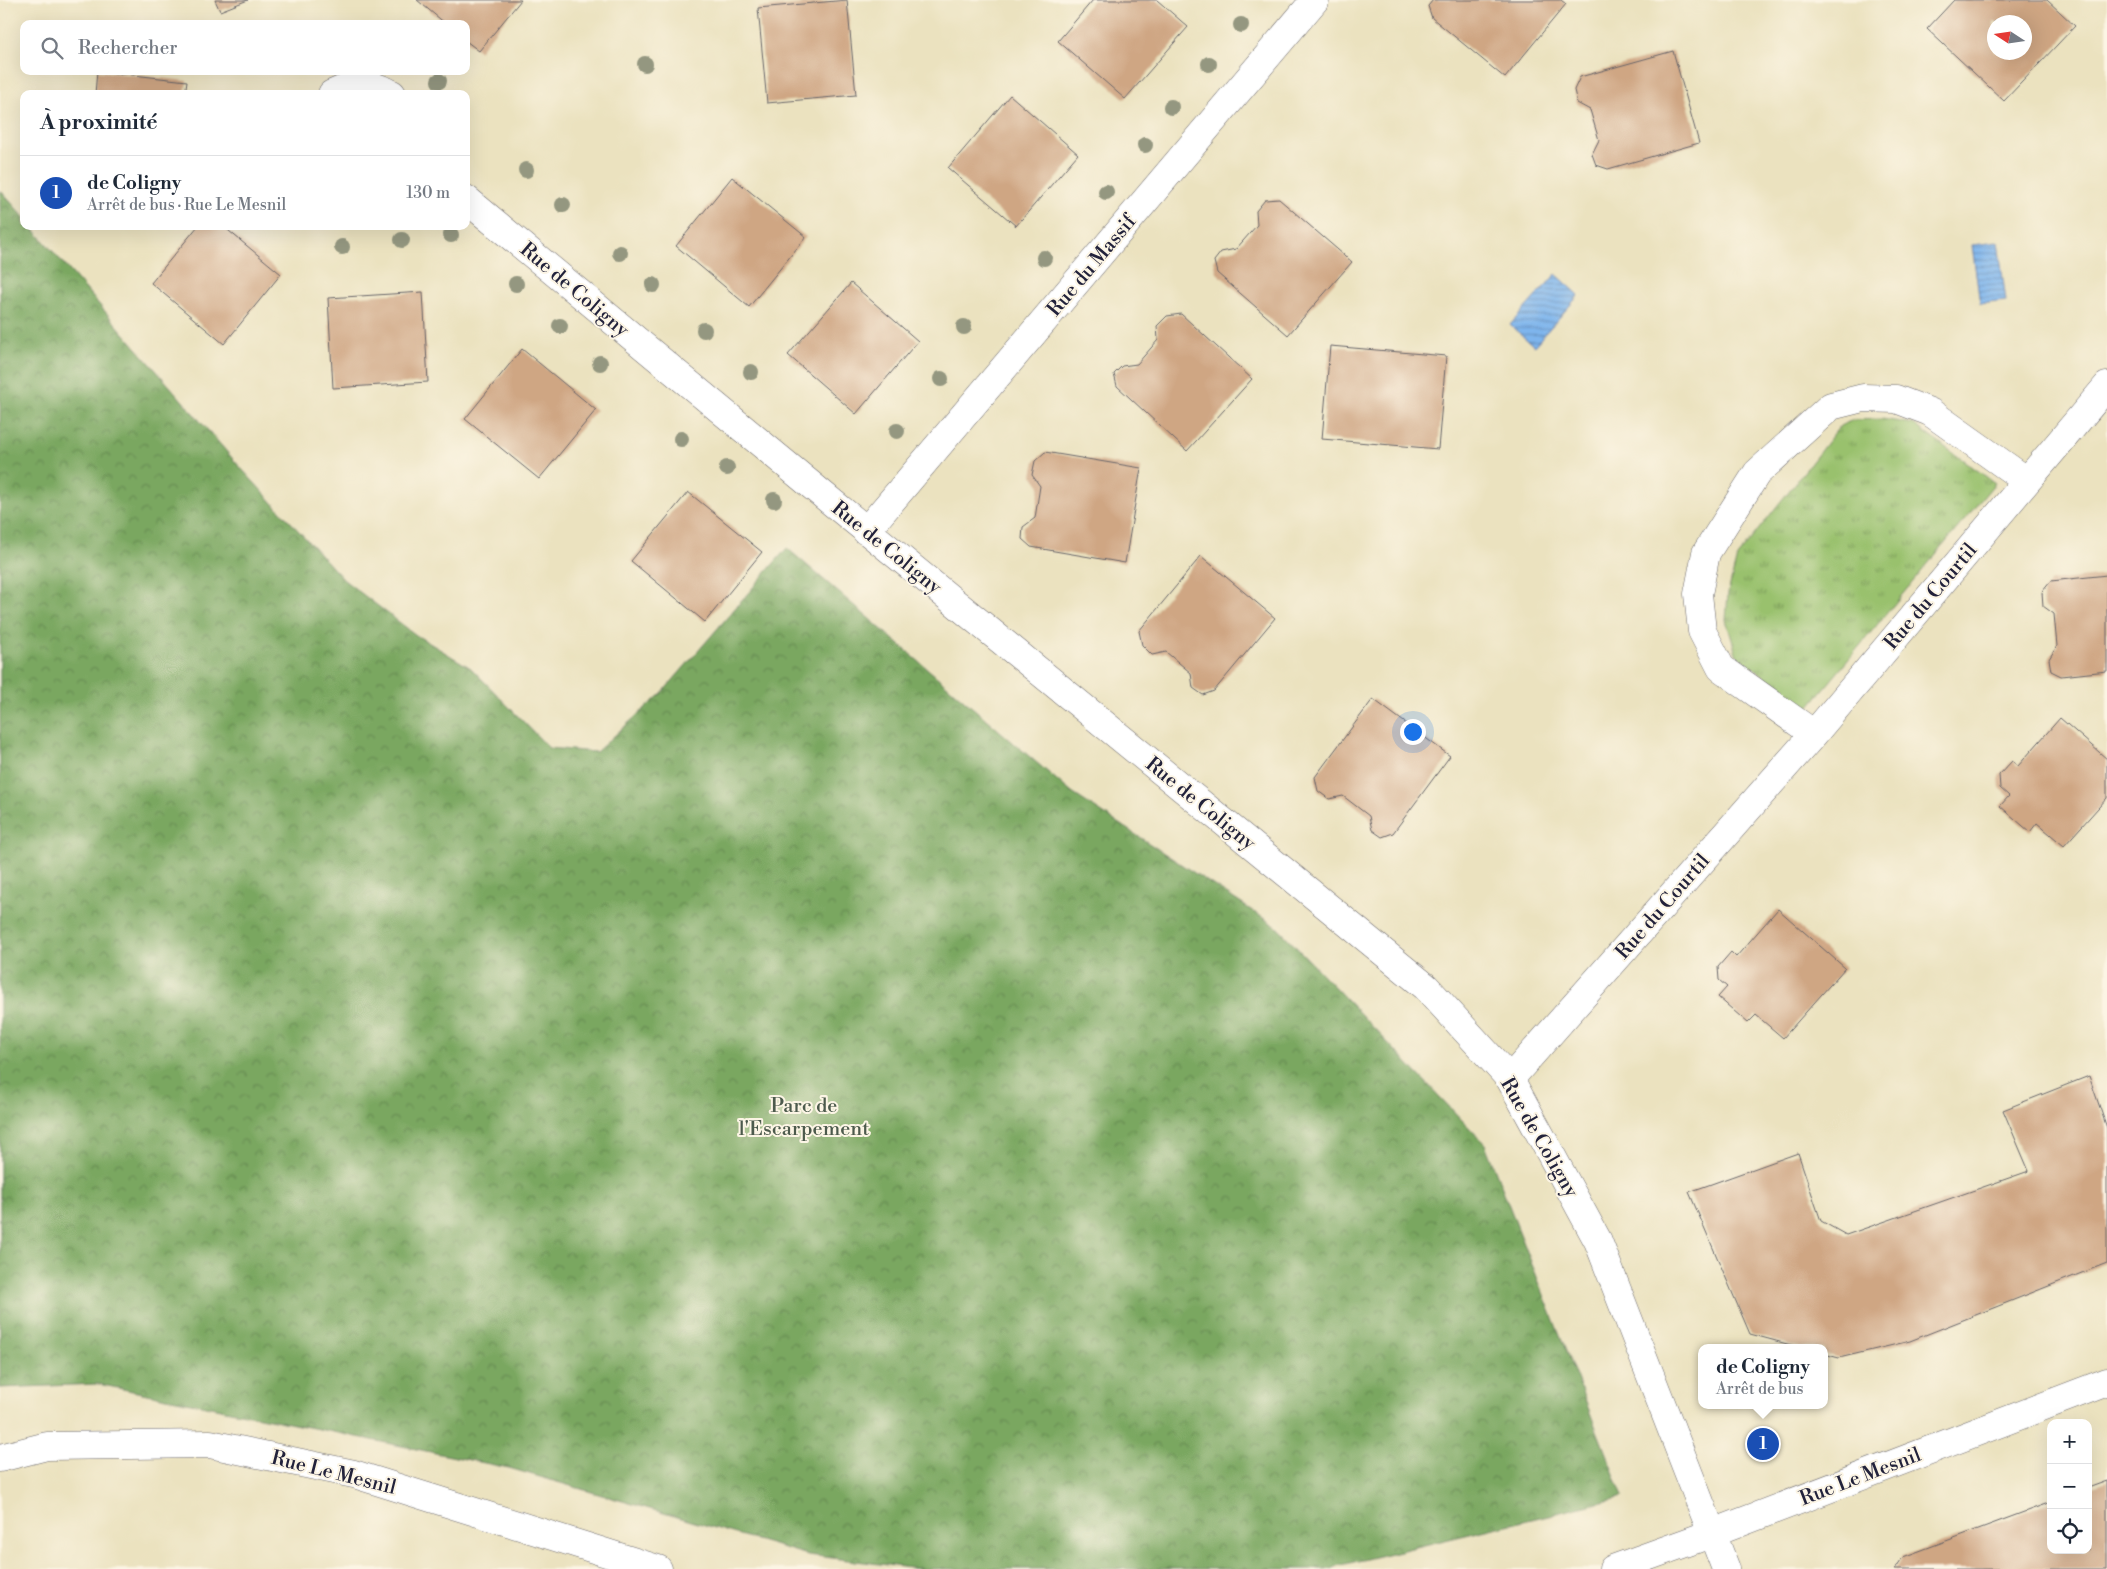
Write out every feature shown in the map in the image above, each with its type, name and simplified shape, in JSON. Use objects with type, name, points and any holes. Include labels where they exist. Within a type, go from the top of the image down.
[{"type":"street","name":"Rue du Massif","points":[[866,531],[1315,0]]},
{"type":"street","points":[[340,90],[346,87],[365,85],[386,90]]},
{"type":"street","name":"Rue de Coligny","points":[[470,202],[866,531],[1426,987],[1510,1079],[1598,1241],[1726,1569]]},
{"type":"street","name":"Rue du Courtil","points":[[1510,1079],[1814,734],[2107,386]]},
{"type":"street","points":[[1814,734],[1721,668],[1702,631],[1698,594],[1706,553],[1757,473],[1831,406],[1864,398],[1896,399],[1930,412],[2027,481]]},
{"type":"street","name":"Rue Le Mesnil","points":[[1613,1569],[1713,1533],[2107,1382]]},
{"type":"street","name":"Rue Le Mesnil","points":[[0,1458],[47,1446],[210,1444],[354,1474],[658,1569]]},
{"type":"green space","name":"Parc de l'Escarpement","points":[[0,190],[20,212],[20,230],[34,230],[239,466],[344,580],[416,635],[471,668],[549,748],[596,752],[661,694],[787,548],[1072,793],[1277,927],[1485,1144],[1623,1497],[1325,1569],[919,1569],[808,1555],[509,1468],[98,1384],[0,1388]]},
{"type":"green space","points":[[1882,419],[1913,424],[1995,483],[1808,708],[1737,656],[1726,620],[1728,593],[1737,557],[1840,426],[1853,420]]},
{"type":"water","points":[[1998,242],[2006,301],[1980,304],[1972,245]]},
{"type":"water","points":[[1556,274],[1579,295],[1534,346],[1510,325]]},
{"type":"building","points":[[215,0],[248,0],[220,11]]},
{"type":"building","points":[[417,0],[521,0],[479,51],[470,44],[470,20],[441,20]]},
{"type":"building","points":[[847,0],[856,95],[767,103],[758,8]]},
{"type":"building","points":[[1093,0],[1157,0],[1188,27],[1125,99],[1058,41]]},
{"type":"building","points":[[1433,0],[1561,0],[1566,4],[1505,78],[1432,18],[1428,6]]},
{"type":"building","points":[[1954,0],[2047,0],[2075,26],[2004,101],[1927,29]]},
{"type":"building","points":[[1673,51],[1699,143],[1608,169],[1596,165],[1592,154],[1599,140],[1590,110],[1577,103],[1574,90],[1580,77]]},
{"type":"building","points":[[97,75],[133,75],[187,81],[186,90],[95,90]]},
{"type":"building","points":[[1010,95],[1078,154],[1016,226],[948,168]]},
{"type":"building","points":[[732,177],[806,237],[749,307],[676,246]]},
{"type":"building","points":[[1279,199],[1352,262],[1288,335],[1217,273],[1214,261],[1221,252],[1236,249],[1257,225],[1256,211],[1265,200]]},
{"type":"building","points":[[195,230],[228,230],[281,274],[224,344],[151,283]]},
{"type":"building","points":[[851,283],[918,341],[856,414],[788,355]]},
{"type":"building","points":[[423,292],[428,382],[333,388],[328,298]]},
{"type":"building","points":[[1181,314],[1252,379],[1187,451],[1117,386],[1114,374],[1122,366],[1137,364],[1158,340],[1157,326],[1167,316]]},
{"type":"building","points":[[1330,346],[1446,356],[1438,449],[1322,439]]},
{"type":"building","points":[[522,349],[596,410],[539,479],[465,419]]},
{"type":"building","points":[[1045,452],[1141,468],[1125,563],[1031,547],[1022,539],[1023,527],[1035,518],[1040,486],[1032,475],[1035,461]]},
{"type":"building","points":[[688,492],[762,552],[705,622],[631,561]]},
{"type":"building","points":[[1201,556],[1275,618],[1214,691],[1203,695],[1193,688],[1191,673],[1166,652],[1152,655],[1142,645],[1139,631]]},
{"type":"building","points":[[2107,575],[2107,671],[2061,676],[2051,671],[2049,659],[2057,646],[2054,614],[2043,606],[2042,592],[2051,581]]},
{"type":"building","points":[[1373,699],[1450,756],[1393,833],[1382,837],[1372,830],[1369,816],[1343,796],[1329,799],[1318,791],[1315,777]]},
{"type":"building","points":[[2060,718],[2107,759],[2107,798],[2064,846],[2037,823],[2030,832],[2000,806],[2009,796],[2000,788],[1999,775],[2012,761],[2018,766]]},
{"type":"building","points":[[1778,909],[1845,968],[1783,1038],[1756,1015],[1748,1023],[1718,997],[1727,987],[1719,980],[1718,967],[1731,952],[1736,957]]},
{"type":"building","points":[[2089,1076],[2107,1128],[2107,1263],[1910,1341],[1839,1358],[1828,1355],[1828,1344],[1787,1344],[1750,1334],[1689,1192],[1798,1153],[1821,1221],[1846,1235],[2029,1171],[2003,1110]]},
{"type":"building","points":[[2107,1481],[2107,1569],[1895,1569],[1903,1557],[2047,1503],[2047,1554],[2092,1554],[2092,1487]]},
{"type":"place","name":"de Coligny","points":[[1763,1444]]}]
